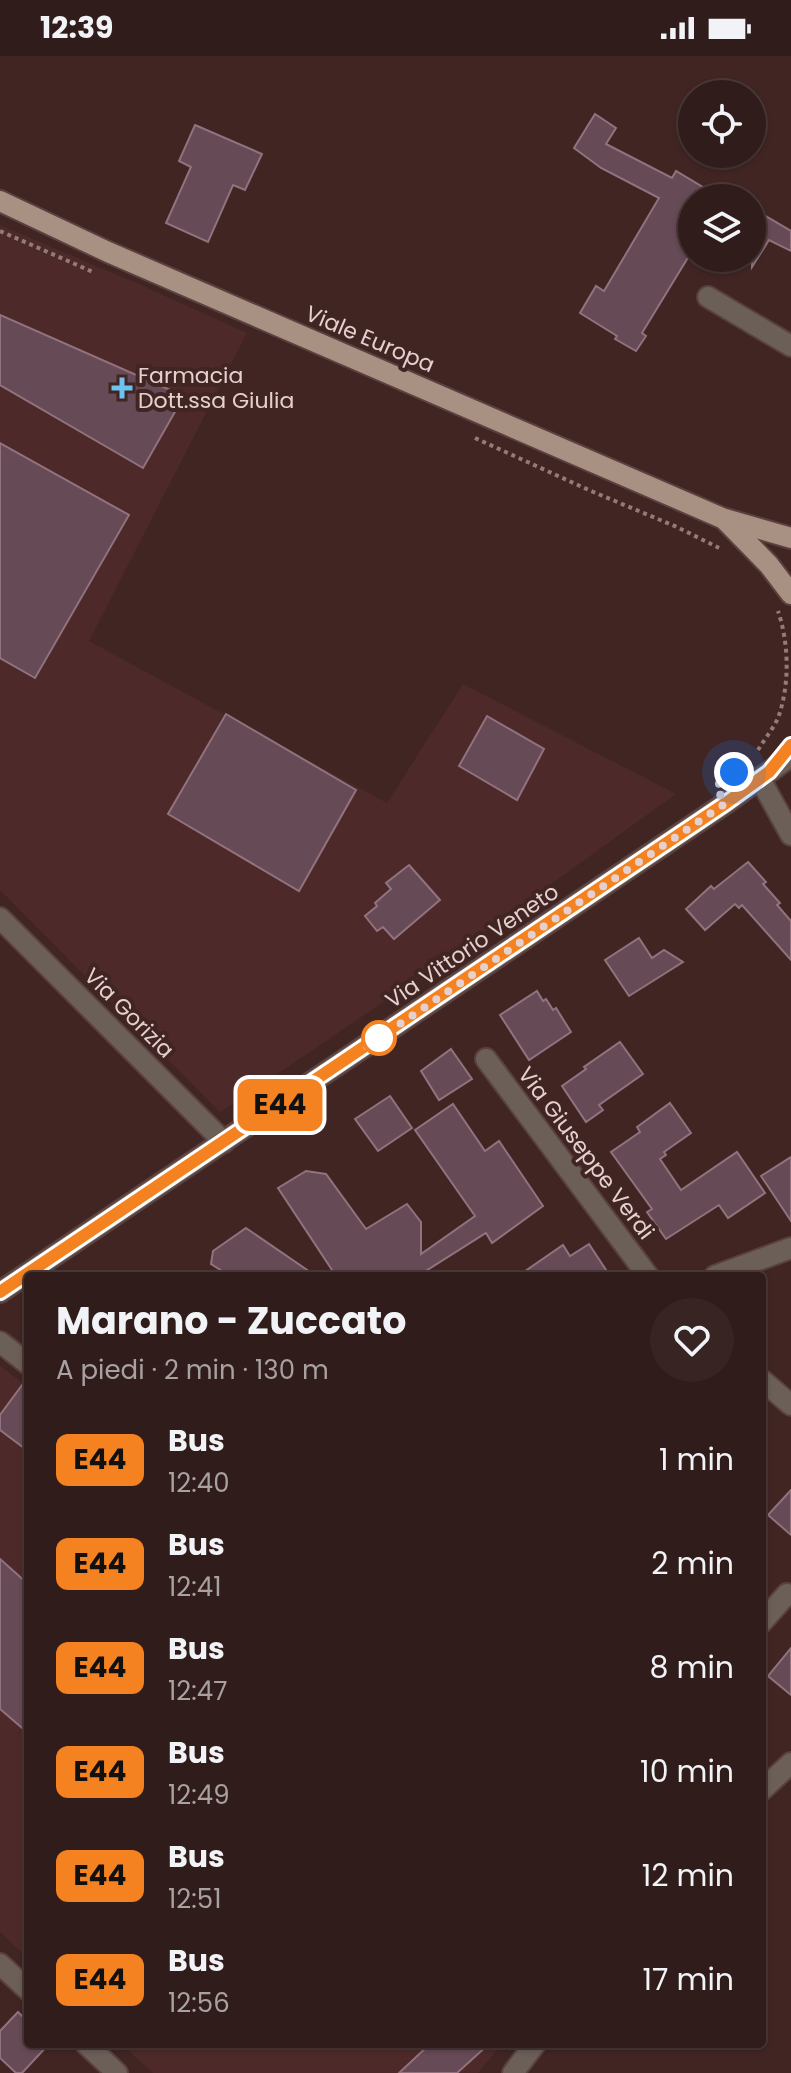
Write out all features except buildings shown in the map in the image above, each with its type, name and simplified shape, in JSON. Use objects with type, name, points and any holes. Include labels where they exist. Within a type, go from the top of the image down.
[{"type":"main road","name":"Viale Europa","points":[[0,201],[108,252],[722,518],[791,538]]},
{"type":"main road","name":"Viale Europa","points":[[722,518],[769,565],[784,601]]},
{"type":"street","points":[[708,297],[791,346]]},
{"type":"street","name":"Via Vittorio Veneto","points":[[765,775],[791,745]]},
{"type":"street","name":"Via Vittorio Veneto","points":[[30,1272],[791,756]]},
{"type":"street","points":[[765,775],[791,835]]},
{"type":"street","name":"Via Gorizia","points":[[0,918],[224,1142]]},
{"type":"street","name":"Via Giuseppe Verdi","points":[[486,1059],[645,1272]]},
{"type":"street","points":[[726,1272],[791,1248]]},
{"type":"street","name":"Via Vittorio Veneto","points":[[0,1292],[24,1276]]},
{"type":"street","points":[[0,1342],[24,1361]]},
{"type":"street","points":[[766,1383],[791,1405]]},
{"type":"street","points":[[766,1618],[787,1594]]},
{"type":"street","points":[[766,1786],[791,1763]]},
{"type":"street","points":[[0,1964],[24,1986]]},
{"type":"street","points":[[90,2048],[117,2073]]},
{"type":"street","points":[[513,2073],[532,2048]]},
{"type":"path","points":[[0,231],[97,274]]},
{"type":"path","points":[[464,433],[729,553]]},
{"type":"path","points":[[754,757],[777,718],[785,689],[784,601]]},
{"type":"shaded area","points":[[0,225],[247,333],[89,641],[387,803],[463,684],[676,794],[436,967],[220,1112],[0,890]]},
{"type":"shaded area","points":[[0,1366],[24,1384],[24,1954],[0,1932]]},
{"type":"shaded area","points":[[125,2048],[499,2048],[478,2073],[153,2073]]},
{"type":"bus line","name":"E44","points":[[30,1272],[726,803],[769,772],[791,745]]},
{"type":"bus line","name":"E44","points":[[0,1292],[24,1276]]},
{"type":"place","name":"Farmacia Dott.ssa Giulia","points":[[122,388]]},
{"type":"route","points":[[379,1038],[366,1047],[726,803],[715,787],[734,772]]}]
